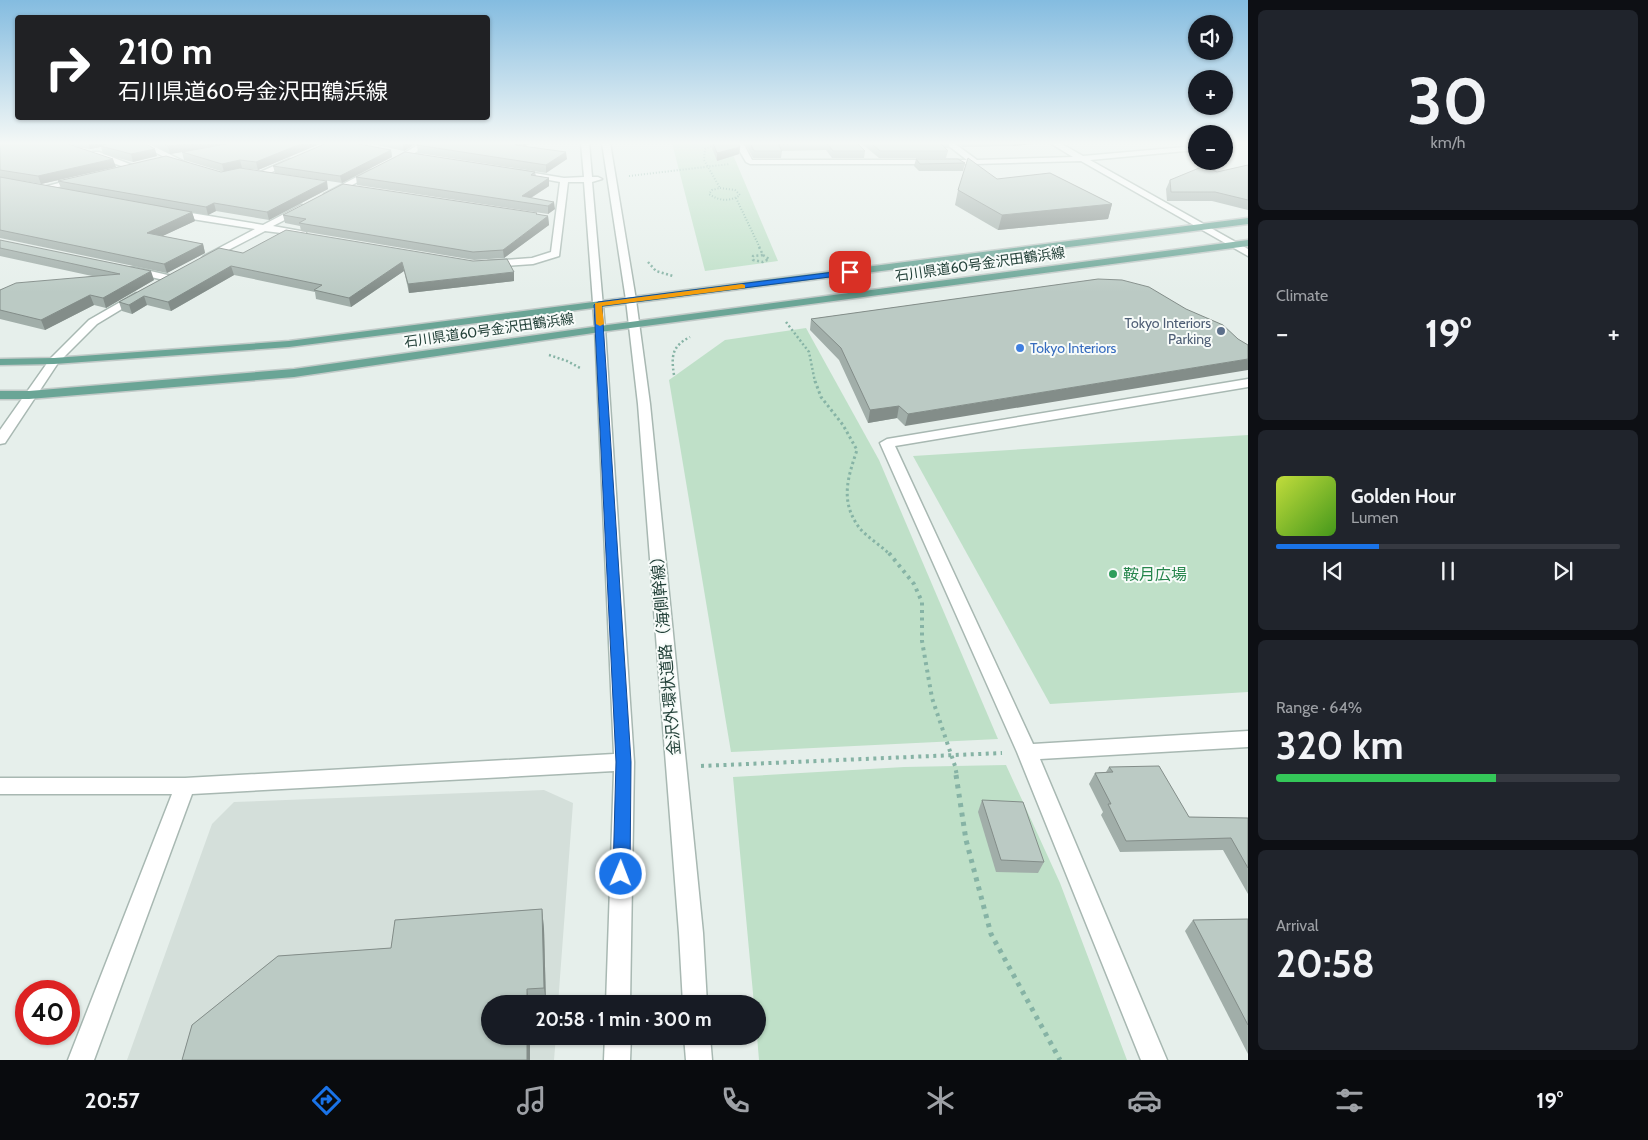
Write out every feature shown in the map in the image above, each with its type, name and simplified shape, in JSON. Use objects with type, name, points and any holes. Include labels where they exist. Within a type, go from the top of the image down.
[{"type":"main road","name":"石川県道60号金沢田鶴浜線","points":[[0,362],[54,361],[289,344],[1248,221]]},
{"type":"main road","name":"石川県道60号金沢田鶴浜線","points":[[0,395],[29,395],[294,373],[600,329],[1248,243]]},
{"type":"street","points":[[58,192],[66,194]]},
{"type":"street","points":[[316,201],[331,192]]},
{"type":"street","points":[[474,265],[533,260],[556,254],[556,220],[562,192]]},
{"type":"street","points":[[590,192],[600,329],[624,762],[618,995]]},
{"type":"street","name":"金沢外環状道路（海側幹線）","points":[[613,192],[631,300],[644,404],[691,933],[694,995]]},
{"type":"street","points":[[1139,192],[1248,253]]},
{"type":"street","points":[[194,264],[307,205]]},
{"type":"street","points":[[167,212],[312,236]]},
{"type":"street","points":[[0,440],[54,361],[93,322],[172,275],[120,268]]},
{"type":"street","points":[[1154,1060],[1027,752],[886,443],[1248,383]]},
{"type":"street","points":[[1027,752],[1248,739]]},
{"type":"street","points":[[0,786],[185,786],[624,762]]},
{"type":"street","points":[[81,1060],[185,786]]},
{"type":"street","points":[[617,1060],[618,1045]]},
{"type":"street","points":[[698,1045],[699,1060]]},
{"type":"path","points":[[710,192],[709,194],[713,197],[722,199],[736,198],[740,195],[739,192]]},
{"type":"path","points":[[736,198],[762,255],[767,257],[768,260],[760,262],[752,259],[755,256],[762,255]]},
{"type":"path","points":[[774,306],[809,352],[813,376],[820,398],[843,425],[857,450],[849,474],[846,502],[858,526],[889,553],[914,584],[922,602],[922,641],[932,698],[950,756],[955,766],[966,840],[991,934],[1060,1060]]},
{"type":"path","points":[[674,375],[671,357],[678,342],[692,336]]},
{"type":"path","points":[[546,355],[567,361],[587,372]]},
{"type":"path","points":[[675,767],[1027,752]]},
{"type":"shaded area","points":[[544,790],[573,803],[559,995],[481,995],[481,1045],[555,1045],[554,1060],[127,1060],[212,824],[234,802]]},
{"type":"green space","points":[[685,192],[749,192],[778,261],[705,271]]},
{"type":"green space","points":[[806,328],[879,460],[998,739],[731,752],[669,380],[725,340]]},
{"type":"green space","name":"鞍月広場","points":[[1248,435],[1248,692],[1050,704],[913,456]]},
{"type":"green space","points":[[1006,765],[1060,883],[1127,1060],[759,1060],[758,1045],[766,1045],[766,995],[753,995],[733,777],[904,767]]},
{"type":"building","points":[[0,192],[85,192],[192,212],[147,233],[203,244],[164,264],[0,230]]},
{"type":"building","points":[[123,192],[305,192],[267,212],[214,203],[206,207]]},
{"type":"building","points":[[327,192],[400,192],[548,216],[503,250],[473,252],[299,223],[306,219],[283,215]]},
{"type":"building","points":[[458,192],[527,192],[522,196],[554,202],[548,206]]},
{"type":"building","points":[[962,192],[1089,192],[1112,204],[1002,215]]},
{"type":"building","points":[[1217,192],[1248,192],[1248,200]]},
{"type":"building","points":[[286,230],[473,261],[507,259],[514,272],[408,284],[402,262],[349,298],[314,290],[322,285],[231,266],[168,302],[144,296],[129,305],[119,302],[219,248],[243,253]]},
{"type":"building","points":[[0,240],[151,271],[103,298],[90,295],[41,320],[0,310],[0,290],[16,283],[120,274],[0,248]]},
{"type":"building","name":"Tokyo Interiors","points":[[1098,279],[1122,280],[1149,287],[1186,309],[1223,325],[1238,339],[1248,345],[1248,359],[908,414],[899,406],[870,410],[841,348],[811,319]]},
{"type":"building","points":[[1159,766],[1189,817],[1248,818],[1248,868],[1231,838],[1126,841],[1108,804],[1111,804],[1095,773],[1113,772],[1109,767]]},
{"type":"building","points":[[982,800],[1023,802],[1044,862],[1001,860]]},
{"type":"building","points":[[542,909],[544,988],[527,989],[527,995],[481,995],[481,1045],[527,1045],[527,1060],[182,1060],[192,1025],[278,956],[391,948],[395,920]]},
{"type":"building","points":[[1248,919],[1248,1025],[1193,920]]},
{"type":"slow traffic","points":[[600,324],[598,305],[742,286]]},
{"type":"place","name":"Tokyo Interiors Parking","points":[[1221,331]]},
{"type":"place","name":"Tokyo Interiors","points":[[1020,348]]},
{"type":"place","name":"鞍月広場","points":[[1113,574]]},
{"type":"route","points":[[621,874],[624,762],[598,305],[850,272]]}]
